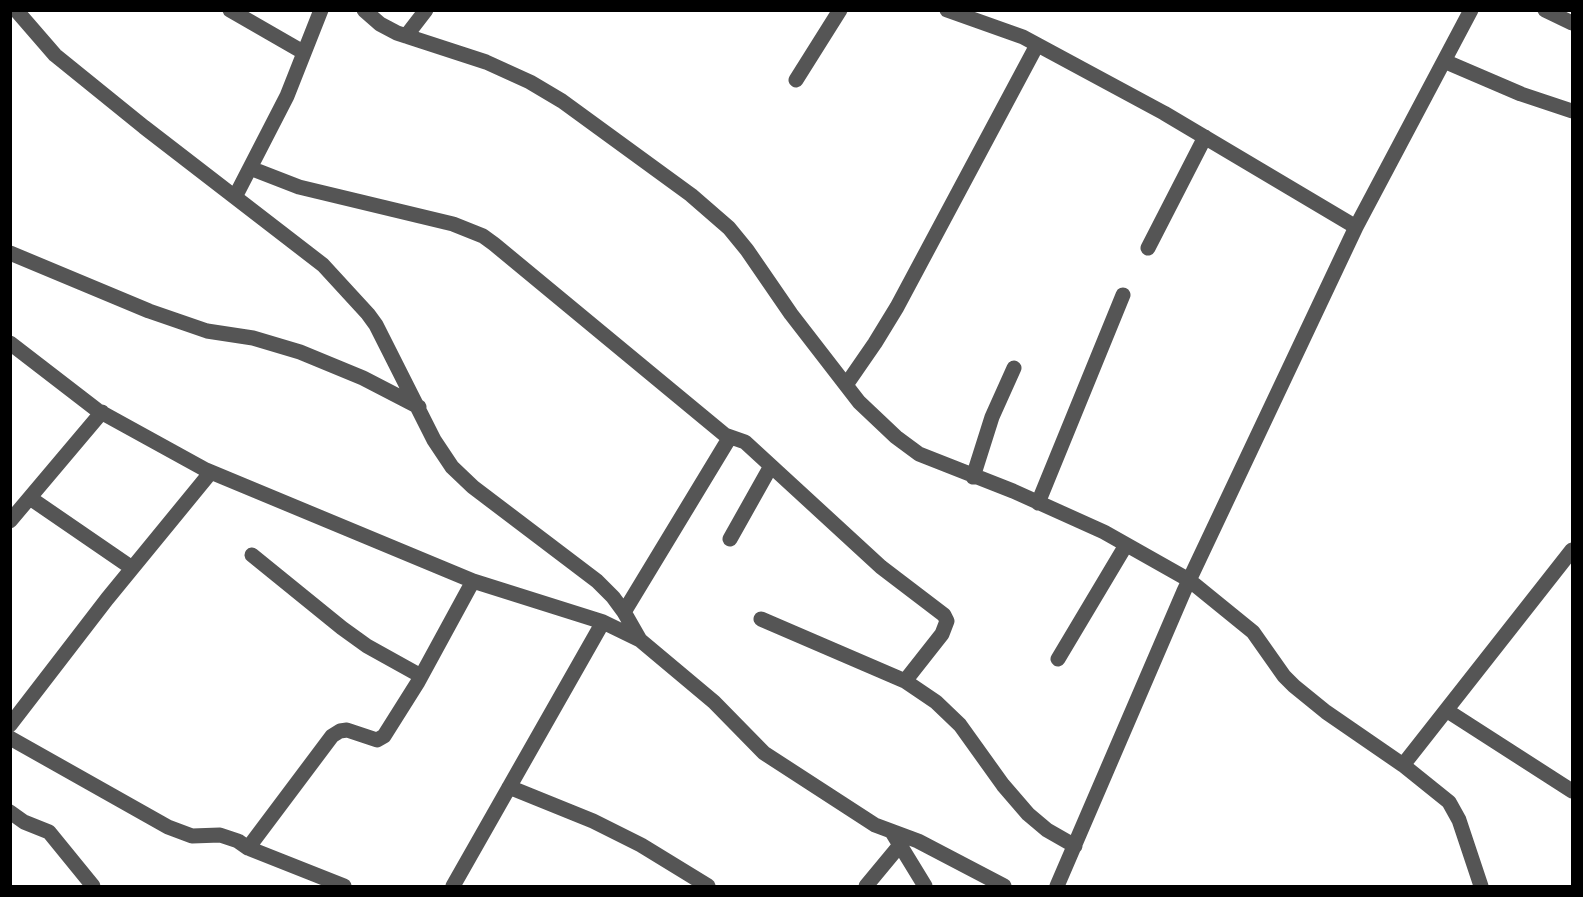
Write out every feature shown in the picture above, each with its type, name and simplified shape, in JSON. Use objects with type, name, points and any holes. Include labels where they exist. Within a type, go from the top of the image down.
[{"type":"street","points":[[16,10],[55,55],[322,265],[368,314],[419,407],[434,440],[452,467],[473,488],[597,580],[614,597],[639,640]]},
{"type":"street","points":[[230,10],[303,52]]},
{"type":"street","points":[[235,197],[286,96],[321,10]]},
{"type":"street","points":[[364,10],[381,24],[406,36],[486,62],[530,82],[562,101],[691,195],[729,228],[747,250],[791,314],[859,402],[904,443],[920,454],[1104,532],[1189,580],[1253,632],[1284,676],[1294,686],[1326,712],[1403,765],[1449,802],[1459,820],[1481,886]]},
{"type":"street","points":[[406,36],[426,10]]},
{"type":"street","points":[[796,80],[840,10]]},
{"type":"street","points":[[946,10],[1023,37],[1164,112],[1356,227]]},
{"type":"street","points":[[1057,886],[1189,580],[1356,227],[1471,10]]},
{"type":"street","points":[[1545,10],[1572,23]]},
{"type":"street","points":[[846,385],[897,307],[1037,45]]},
{"type":"street","points":[[1444,61],[1521,94],[1572,111]]},
{"type":"street","points":[[1148,248],[1205,137]]},
{"type":"street","points":[[250,168],[299,187],[431,218],[483,236],[730,437],[745,442],[881,567],[944,615],[947,621],[942,634],[906,681]]},
{"type":"street","points":[[10,254],[149,311],[207,331],[253,338],[300,352],[363,378],[419,407]]},
{"type":"street","points":[[1038,503],[1123,296]]},
{"type":"street","points":[[10,343],[102,412],[211,472],[473,580],[603,622],[639,640],[714,702],[764,753],[896,838],[918,841],[1004,886]]},
{"type":"street","points":[[973,477],[992,417],[1014,368]]},
{"type":"street","points":[[10,521],[102,412]]},
{"type":"street","points":[[624,612],[730,437]]},
{"type":"street","points":[[730,539],[771,466]]},
{"type":"street","points":[[211,472],[132,568],[11,736],[168,827],[192,836],[220,835],[238,841],[248,848],[344,886]]},
{"type":"street","points":[[30,498],[132,568]]},
{"type":"street","points":[[1058,659],[1126,545]]},
{"type":"street","points":[[1403,765],[1572,550]]},
{"type":"street","points":[[252,555],[367,646],[421,676]]},
{"type":"street","points":[[248,848],[332,736],[340,730],[347,730],[377,740],[381,739],[421,676],[473,580]]},
{"type":"street","points":[[761,619],[906,681],[936,702],[960,725],[1003,785],[1028,814],[1047,830],[1075,846]]},
{"type":"street","points":[[453,886],[603,622]]},
{"type":"street","points":[[1446,710],[1572,791]]},
{"type":"street","points":[[509,787],[593,821],[642,845],[708,886]]},
{"type":"street","points":[[10,812],[24,822],[49,832],[93,886]]},
{"type":"street","points":[[866,886],[896,838]]},
{"type":"street","points":[[896,838],[925,886]]}]
